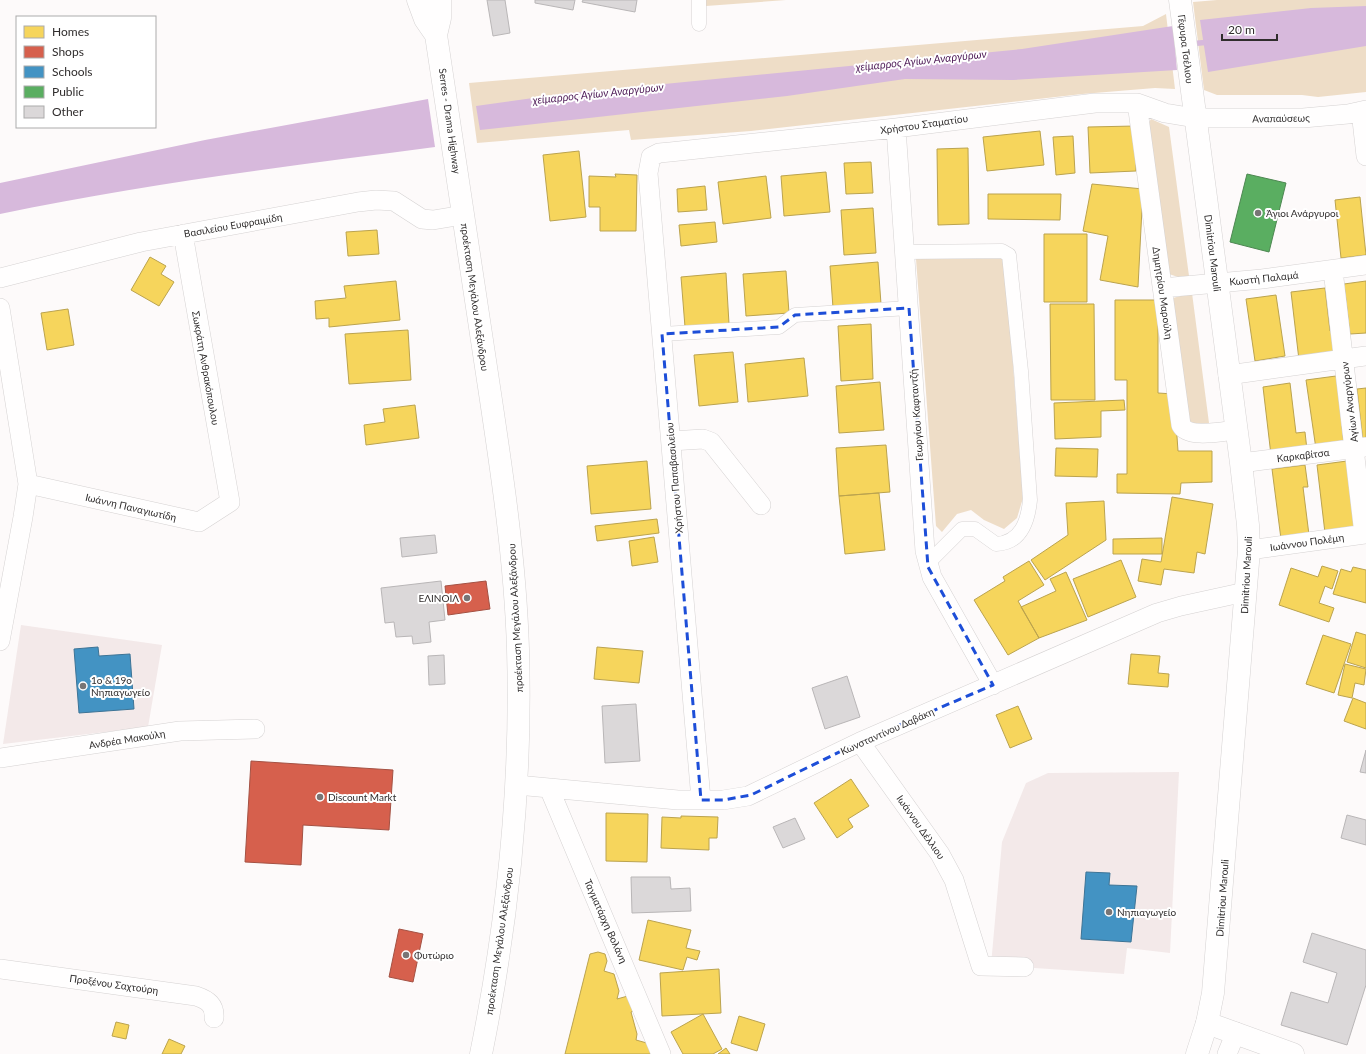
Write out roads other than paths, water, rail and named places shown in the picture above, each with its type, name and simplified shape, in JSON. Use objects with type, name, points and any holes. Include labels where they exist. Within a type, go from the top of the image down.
[{"type":"main road","points":[[418,0],[425,19],[436,35]]},
{"type":"main road","points":[[436,35],[440,18],[440,0]]},
{"type":"main road","name":"Γέφυρα Τσέλιου","points":[[1180,1],[1192,96]]},
{"type":"main road","name":"Serres - Drama Highway","points":[[436,35],[459,183]]},
{"type":"main road","name":"Dimitriou Marouli","points":[[1192,96],[1228,375],[1241,463],[1248,525],[1249,550],[1218,950],[1213,993],[1207,1023],[1197,1054]]},
{"type":"main road","name":"προέκταση Μεγάλου Αλεξάνδρου","points":[[459,183],[510,537],[518,645],[519,734],[517,785],[503,928],[481,1054]]},
{"type":"main road","points":[[1207,1023],[1236,1032],[1293,1054]]},
{"type":"street","points":[[699,0],[699,24]]},
{"type":"street","name":"Χρήστου Σταματίου","points":[[652,157],[659,153],[896,128],[1081,104],[1114,102],[1137,103],[1170,114],[1195,118]]},
{"type":"street","name":"Δημητρίου Μαρούλη","points":[[1137,103],[1182,427],[1194,433],[1236,430]]},
{"type":"street","points":[[1363,111],[1366,156]]},
{"type":"street","name":"Αναπαύσεως","points":[[1195,118],[1303,118],[1363,111]]},
{"type":"street","name":"Γεωργίου Καφταντζή","points":[[896,128],[927,564],[935,582],[993,685]]},
{"type":"street","name":"Χρήστου Παπαβασιλείου","points":[[652,157],[648,166],[648,173],[702,800]]},
{"type":"street","name":"Βασιλείου Ευφραιμίδη","points":[[0,278],[100,251],[183,234],[376,200],[389,200],[399,204],[422,219],[433,220],[463,215]]},
{"type":"street","name":"Σωκράτη Ανθρακόπουλου","points":[[183,234],[230,502]]},
{"type":"street","points":[[906,252],[1002,251],[1010,255],[1030,500],[1027,520],[1014,538],[996,544],[975,529],[962,529],[927,564]]},
{"type":"street","name":"Κωστή Παλαμά","points":[[1162,288],[1333,270],[1366,265]]},
{"type":"street","name":"Αγίων Αναργύρων","points":[[1333,270],[1344,359],[1360,448],[1365,534]]},
{"type":"street","points":[[0,308],[28,484],[24,517],[0,641]]},
{"type":"street","points":[[662,334],[779,327],[795,315],[909,308]]},
{"type":"street","points":[[1228,375],[1366,356]]},
{"type":"street","points":[[671,441],[703,439],[711,442],[761,505]]},
{"type":"street","name":"Καρκαβίτσα","points":[[1241,463],[1360,448]]},
{"type":"street","name":"Ιωάννη Παναγιωτίδη","points":[[28,484],[199,522],[230,502]]},
{"type":"street","name":"Ιωάννου Πολέμη","points":[[1249,550],[1365,534]]},
{"type":"street","name":"Κωνσταντίνου Δαβάκη","points":[[517,785],[678,800],[724,800],[751,795],[860,742],[1157,613],[1181,606],[1245,592]]},
{"type":"street","name":"Ανδρέα Μακούλη","points":[[0,758],[180,731],[255,729]]},
{"type":"street","name":"Ιωάννου Δέλλιου","points":[[860,742],[940,854],[954,880],[980,966],[1024,967]]},
{"type":"street","name":"Ταγματάρχη Βολάνη","points":[[549,788],[661,1054]]},
{"type":"street","name":"Προξένου Σαχτούρη","points":[[0,969],[196,996],[209,1002],[215,1011],[214,1018]]},
{"type":"street","points":[[1227,1054],[1236,1032]]},
{"type":"water","points":[[1366,6],[1366,46],[1208,72],[1200,20],[1311,8]]},
{"type":"water","points":[[1173,26],[1177,70],[1013,80],[905,79],[787,96],[480,130],[476,106],[562,94],[1022,49]]},
{"type":"water","points":[[428,99],[435,147],[162,185],[54,203],[0,214],[0,183],[205,140]]},
{"type":"waterway","name":"χείμαρρος Αγίων Αναργύρων","points":[[1189,44],[1210,42]]},
{"type":"place","name":"Άγιοι Ανάργυροι","points":[[1258,213]]},
{"type":"place","name":"ΕΛΙΝΟΙΛ","points":[[467,598]]},
{"type":"place","name":"1ο & 19ο Νηπιαγωγείο","points":[[83,686]]},
{"type":"place","name":"Discount Markt","points":[[320,797]]},
{"type":"place","name":"Νηπιαγωγείο","points":[[1109,912]]},
{"type":"place","name":"Φυτώριο","points":[[406,955]]}]
